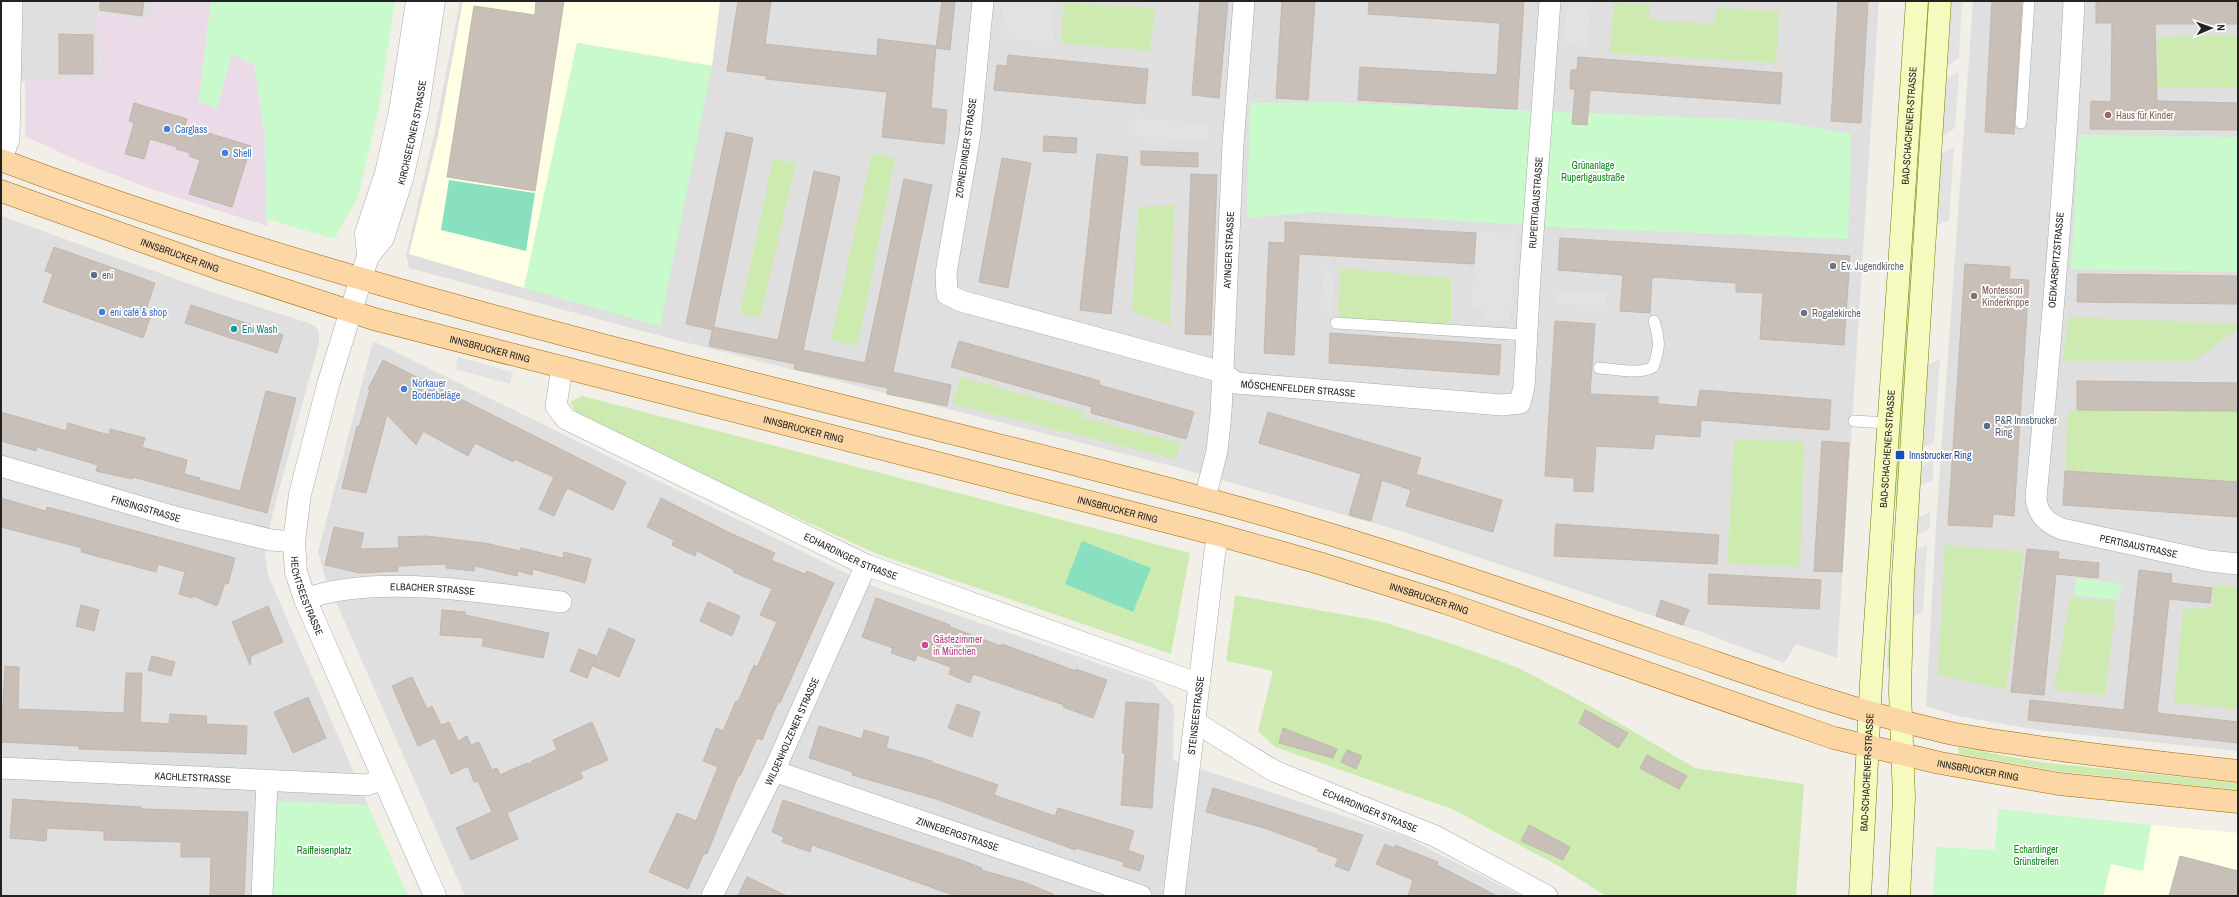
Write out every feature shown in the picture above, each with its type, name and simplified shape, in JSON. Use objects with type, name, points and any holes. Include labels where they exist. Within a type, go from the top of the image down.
[{"type":"main road","name":"BAD-SCHACHENER-STRASSE","points":[[1860,896],[1869,712],[1917,1]]},
{"type":"main road","points":[[1899,896],[1904,798],[1904,755],[1900,691],[1903,577],[1940,1]]},
{"type":"main road","points":[[1,160],[161,217],[361,279],[571,337],[1205,498],[1452,572],[1836,704],[1959,735],[2069,752],[2238,771]]},
{"type":"main road","name":"INNSBRUCKER RING","points":[[1,192],[220,269],[351,312],[1219,535],[1319,563],[1446,603],[1814,732],[1904,755],[2059,784],[2238,802]]},
{"type":"street","points":[[1,160],[9,139],[6,56],[12,1]]},
{"type":"street","name":"KIRCHSEEONER STRASSE","points":[[361,279],[368,256],[366,233],[386,173],[400,112],[417,1]]},
{"type":"street","name":"KIRCHSEEONER STRASSE","points":[[368,256],[383,238],[402,179],[418,108],[434,1]]},
{"type":"street","name":"ZORNEDINGER STRASSE","points":[[947,294],[946,273],[970,134],[983,1]]},
{"type":"street","name":"AYINGER STRASSE","points":[[1205,498],[1217,451],[1233,144],[1244,1]]},
{"type":"street","name":"RUPERTIGAUSTRASSE","points":[[1520,403],[1524,387],[1550,1]]},
{"type":"street","name":"OEDKARSPITZSTRASSE","points":[[2042,517],[2037,509],[2036,497],[2048,368],[2074,1]]},
{"type":"street","name":"HECHTSEESTRASSE","points":[[361,279],[328,385],[300,494],[294,542],[296,572],[305,599],[435,896]]},
{"type":"street","name":"MÖSCHENFELDER STRASSE","points":[[947,294],[961,301],[1222,372],[1236,383],[1502,405],[1520,403]]},
{"type":"street","name":"ECHARDINGER STRASSE","points":[[562,367],[556,406],[566,419],[866,565],[1199,684]]},
{"type":"street","name":"FINSINGSTRASSE","points":[[1,466],[179,518],[271,540],[294,542]]},
{"type":"street","name":"PERTISAUSTRASSE","points":[[2042,517],[2051,525],[2062,529],[2209,561],[2238,564]]},
{"type":"street","name":"STEINSEESTRASSE","points":[[1174,896],[1214,556],[1219,535]]},
{"type":"street","name":"WILDENHOLZENER STRASSE","points":[[712,896],[774,771],[866,565]]},
{"type":"street","name":"ELBACHER STRASSE","points":[[305,599],[322,592],[376,586],[456,590],[561,602]]},
{"type":"street","name":"ECHARDINGER STRASSE","points":[[1195,722],[1274,771],[1436,836],[1547,896]]},
{"type":"street","name":"KACHLETSTRASSE","points":[[1,768],[267,782],[367,785],[383,779]]},
{"type":"street","name":"ZINNEBERGSTRASSE","points":[[774,771],[1141,896]]},
{"type":"street","points":[[262,896],[267,782]]},
{"type":"lane","points":[[2021,123],[2030,1]]},
{"type":"lane","points":[[1599,368],[1646,371],[1653,367],[1660,350],[1654,321]]},
{"type":"lane","points":[[1336,323],[1527,335]]},
{"type":"lane","points":[[1854,421],[1888,423]]},
{"type":"shaded area","points":[[1,1],[154,1],[151,21],[97,13],[99,78],[1,82]]},
{"type":"shaded area","points":[[154,1],[211,1],[199,100],[217,108],[232,55],[254,64],[265,135],[267,226],[154,190],[83,163],[25,136],[25,81],[99,78],[97,13],[151,21]]},
{"type":"shaded area","points":[[460,1],[1879,1],[1837,658],[1796,644],[1784,663],[1701,632],[1397,530],[1172,466],[661,336],[409,268],[406,255],[434,135]]},
{"type":"shaded area","points":[[463,1],[720,1],[712,66],[577,43],[524,288],[409,254],[438,136]]},
{"type":"shaded area","points":[[1003,1],[1055,1],[1054,42],[1000,38]]},
{"type":"shaded area","points":[[1949,1],[1962,1],[1959,58],[1946,66]]},
{"type":"shaded area","points":[[1973,1],[2238,1],[2238,751],[2038,730],[1958,716],[1926,706],[1936,525]]},
{"type":"shaded area","points":[[1567,2],[1591,4],[1588,47],[1564,45]]},
{"type":"shaded area","points":[[1959,72],[1955,128],[1939,139],[1944,80]]},
{"type":"shaded area","points":[[1135,119],[1208,123],[1207,140],[1135,136]]},
{"type":"shaded area","points":[[1954,147],[1949,220],[1934,226],[1938,156]]},
{"type":"shaded area","points":[[1,216],[212,292],[309,323],[316,327],[319,333],[319,343],[272,516],[265,557],[268,575],[368,805],[278,802],[272,896],[1,896]]},
{"type":"shaded area","points":[[1477,231],[1516,234],[1510,321],[1483,320],[1484,307],[1471,307]]},
{"type":"shaded area","points":[[1323,270],[1335,271],[1333,312],[1320,311]]},
{"type":"shaded area","points":[[1558,291],[1606,293],[1606,306],[1557,304]]},
{"type":"shaded area","points":[[373,341],[875,587],[1152,682],[1174,706],[1173,760],[1404,836],[1521,896],[465,896],[325,577],[318,552]]},
{"type":"shaded area","points":[[458,357],[513,372],[510,384],[455,369]]},
{"type":"shaded area","points":[[1940,359],[1934,442],[1918,450],[1926,366]]},
{"type":"shaded area","points":[[1933,460],[1933,480],[1917,487],[1917,469]]},
{"type":"shaded area","points":[[1930,512],[1930,528],[1914,537],[1915,519]]},
{"type":"shaded area","points":[[1927,545],[1923,612],[1908,620],[1913,551]]},
{"type":"shaded area","points":[[2151,825],[2238,833],[2238,896],[2103,896],[2111,864],[2143,871]]},
{"type":"green space","points":[[211,1],[395,1],[379,108],[358,197],[334,239],[266,219],[265,135],[254,64],[232,55],[217,108],[199,101]]},
{"type":"green space","points":[[1926,1],[1934,1],[1891,668],[1887,668],[1897,504],[1893,491]]},
{"type":"green space","points":[[1614,2],[1650,5],[1650,20],[1715,24],[1716,8],[1779,11],[1776,63],[1610,53]]},
{"type":"green space","points":[[1064,3],[1156,8],[1149,51],[1061,43]]},
{"type":"green space","points":[[2238,35],[2238,88],[2158,88],[2157,37]]},
{"type":"green space","points":[[577,43],[712,66],[660,326],[524,288]]},
{"type":"green space","name":"Grünanlage Rupertigaustraße","points":[[1328,102],[1777,121],[1851,134],[1848,239],[1574,228],[1317,212],[1247,218],[1250,103]]},
{"type":"green space","points":[[2079,135],[2238,137],[2238,272],[2071,269]]},
{"type":"green space","points":[[872,153],[895,159],[858,346],[831,340]]},
{"type":"green space","points":[[773,159],[796,163],[760,318],[740,314]]},
{"type":"green space","points":[[449,180],[535,193],[526,251],[441,230]]},
{"type":"green space","points":[[1174,205],[1170,325],[1132,312],[1138,207]]},
{"type":"green space","points":[[1340,268],[1451,278],[1451,331],[1338,324]]},
{"type":"green space","points":[[2068,317],[2238,324],[2238,329],[2194,361],[2063,361]]},
{"type":"green space","points":[[960,377],[1083,411],[1083,418],[1181,443],[1175,459],[953,404]]},
{"type":"green space","points":[[582,396],[1190,553],[1171,654],[877,554],[580,419],[570,402]]},
{"type":"green space","points":[[2077,410],[2238,411],[2238,482],[2065,471],[2068,412]]},
{"type":"green space","points":[[1734,440],[1804,441],[1800,567],[1727,563]]},
{"type":"green space","points":[[1082,541],[1151,568],[1133,612],[1065,584]]},
{"type":"green space","points":[[1945,545],[2024,552],[2006,690],[1938,675]]},
{"type":"green space","points":[[2076,578],[2121,584],[2119,600],[2074,595]]},
{"type":"green space","points":[[2214,585],[2238,587],[2237,709],[2174,703],[2183,609],[2212,608]]},
{"type":"green space","points":[[1235,595],[1379,621],[1450,643],[1519,668],[1592,707],[1695,768],[1804,784],[1796,896],[1606,896],[1557,865],[1452,809],[1275,747],[1258,731],[1273,671],[1226,661]]},
{"type":"green space","points":[[2070,597],[2116,602],[2105,695],[2054,690]]},
{"type":"green space","points":[[1958,747],[2039,762],[2238,783],[2238,790],[2063,772],[1959,754]]},
{"type":"green space","name":"Raiffeisenplatz","points":[[278,801],[368,805],[408,896],[272,896]]},
{"type":"green space","name":"Echardinger Grünstreifen","points":[[1998,809],[2151,825],[2143,871],[2111,864],[2103,896],[1933,896],[1936,847],[1995,850]]},
{"type":"building","points":[[100,1],[144,1],[142,16],[100,10]]},
{"type":"building","points":[[536,1],[564,1],[535,191],[447,177],[474,6],[535,15]]},
{"type":"building","points":[[738,1],[771,1],[765,44],[877,56],[878,39],[936,46],[931,108],[947,110],[944,144],[882,137],[887,92],[766,79],[767,76],[727,71]]},
{"type":"building","points":[[942,1],[955,1],[950,50],[936,48]]},
{"type":"building","points":[[1200,1],[1228,1],[1219,98],[1192,95]]},
{"type":"building","points":[[1282,1],[1315,1],[1308,100],[1276,98]]},
{"type":"building","points":[[1369,1],[1524,1],[1517,109],[1358,100],[1360,67],[1497,75],[1500,23],[1368,14]]},
{"type":"building","points":[[1838,1],[1868,1],[1861,123],[1831,121]]},
{"type":"building","points":[[1992,1],[2022,1],[2014,134],[1985,132]]},
{"type":"building","points":[[2096,1],[2238,1],[2238,24],[2155,24],[2157,101],[2238,103],[2238,130],[2090,129],[2091,101],[2111,102],[2112,23],[2096,23]]},
{"type":"building","points":[[59,34],[93,35],[93,74],[59,74]]},
{"type":"building","points":[[1008,55],[1148,69],[1145,104],[994,90],[997,65],[1007,66]]},
{"type":"building","points":[[1578,57],[1782,73],[1780,104],[1590,90],[1587,125],[1572,124],[1575,89],[1570,89],[1571,70],[1577,70]]},
{"type":"building","points":[[134,103],[187,119],[185,126],[251,146],[232,207],[189,194],[200,160],[189,156],[190,153],[176,149],[177,147],[150,139],[144,159],[125,154],[134,123],[129,121]]},
{"type":"building","points":[[726,132],[753,138],[713,330],[686,324]]},
{"type":"building","points":[[1044,136],[1077,138],[1076,153],[1043,151]]},
{"type":"building","points":[[1141,151],[1198,153],[1198,167],[1141,165]]},
{"type":"building","points":[[1097,154],[1128,157],[1111,314],[1080,310]]},
{"type":"building","points":[[1002,158],[1031,163],[1008,288],[979,282]]},
{"type":"building","points":[[814,171],[840,177],[803,350],[865,363],[904,179],[932,185],[893,372],[951,385],[947,406],[887,394],[888,388],[794,369],[795,364],[709,346],[713,327],[778,340]]},
{"type":"building","points":[[1191,174],[1217,175],[1211,335],[1185,334]]},
{"type":"building","points":[[1285,222],[1476,233],[1474,264],[1299,254],[1294,355],[1264,353],[1269,242],[1285,243]]},
{"type":"building","points":[[1560,238],[1850,256],[1844,345],[1760,339],[1763,293],[1736,292],[1736,283],[1652,277],[1650,313],[1620,311],[1623,275],[1558,270]]},
{"type":"building","points":[[54,247],[155,283],[144,316],[150,318],[143,338],[43,302],[53,274],[45,271]]},
{"type":"building","name":"P&R Innsbrucker Ring","points":[[1965,264],[2010,267],[2009,279],[2029,280],[2014,516],[1993,514],[1992,527],[1948,525]]},
{"type":"building","points":[[2078,274],[2238,276],[2238,304],[2077,302]]},
{"type":"building","name":"Eni Wash","points":[[191,305],[283,335],[277,353],[185,323]]},
{"type":"building","points":[[1555,321],[1595,324],[1590,394],[1658,397],[1658,404],[1697,407],[1700,390],[1831,400],[1829,430],[1701,420],[1700,437],[1655,434],[1653,449],[1596,446],[1593,492],[1574,491],[1574,478],[1545,476]]},
{"type":"building","points":[[1330,333],[1501,345],[1499,375],[1329,363]]},
{"type":"building","points":[[959,341],[1100,381],[1099,385],[1194,412],[1186,439],[1091,413],[1092,407],[951,367]]},
{"type":"building","points":[[383,360],[626,482],[613,510],[567,488],[554,516],[539,509],[554,477],[514,459],[513,462],[475,443],[468,456],[423,431],[416,445],[387,415],[366,493],[342,488],[357,426],[359,427],[370,390],[368,389]]},
{"type":"building","points":[[2077,381],[2238,383],[2238,411],[2077,410]]},
{"type":"building","points":[[266,391],[296,398],[267,513],[133,477],[132,479],[96,471],[98,465],[37,447],[36,451],[1,441],[1,412],[66,431],[68,423],[109,435],[110,429],[145,438],[142,447],[187,460],[184,474],[200,478],[199,480],[240,491]]},
{"type":"building","points":[[1268,412],[1421,458],[1416,474],[1502,500],[1493,532],[1406,506],[1411,490],[1382,480],[1371,521],[1349,515],[1361,474],[1259,443]]},
{"type":"building","points":[[1822,441],[1849,443],[1842,572],[1814,571]]},
{"type":"building","points":[[2065,471],[2238,482],[2238,517],[2063,505]]},
{"type":"building","points":[[1,498],[46,511],[47,507],[235,558],[228,584],[225,583],[217,606],[193,596],[192,598],[179,594],[185,572],[158,564],[156,572],[81,552],[82,548],[1,527]]},
{"type":"building","points":[[661,498],[730,533],[775,553],[771,560],[805,574],[807,571],[834,583],[780,703],[778,702],[762,740],[757,738],[740,776],[738,776],[707,854],[704,853],[688,889],[649,872],[677,813],[696,821],[718,767],[703,761],[716,728],[723,731],[736,701],[738,702],[754,665],[757,667],[777,622],[760,615],[772,589],[733,572],[734,570],[697,551],[695,556],[672,545],[674,540],[647,527]]},
{"type":"building","points":[[1556,524],[1719,535],[1717,564],[1554,556]]},
{"type":"building","points":[[334,527],[364,533],[360,549],[399,548],[398,537],[425,536],[485,543],[520,551],[521,548],[563,558],[564,552],[591,559],[585,583],[533,569],[532,575],[518,571],[517,576],[475,566],[474,571],[446,568],[446,564],[398,566],[398,571],[360,573],[325,565]]},
{"type":"building","points":[[2027,549],[2059,552],[2058,559],[2099,563],[2098,578],[2056,574],[2044,695],[2011,692]]},
{"type":"building","points":[[2139,570],[2172,574],[2171,583],[2212,588],[2210,603],[2169,599],[2157,713],[2238,722],[2238,743],[2028,720],[2030,700],[2124,710]]},
{"type":"building","points":[[1709,574],[1821,580],[1819,609],[1708,604]]},
{"type":"building","points":[[876,598],[950,625],[950,627],[1001,646],[1002,644],[1076,671],[1076,669],[1107,680],[1093,718],[1063,707],[1064,705],[973,674],[970,683],[949,674],[951,667],[917,655],[915,661],[891,653],[893,648],[862,637]]},
{"type":"building","points":[[1661,600],[1689,610],[1683,625],[1656,616]]},
{"type":"building","points":[[708,602],[740,616],[732,636],[700,621]]},
{"type":"building","points":[[81,605],[99,610],[94,631],[76,626]]},
{"type":"building","points":[[268,606],[283,642],[251,656],[250,665],[232,622]]},
{"type":"building","points":[[442,610],[465,612],[465,615],[549,633],[543,658],[482,646],[484,638],[440,635]]},
{"type":"building","points":[[609,628],[635,640],[619,677],[593,666]]},
{"type":"building","points":[[579,649],[596,656],[587,678],[570,671]]},
{"type":"building","points":[[152,656],[175,662],[171,676],[148,670]]},
{"type":"building","points":[[5,666],[19,667],[18,709],[124,713],[126,673],[142,673],[140,722],[169,724],[170,714],[207,716],[206,724],[247,726],[246,754],[79,749],[79,746],[1,742]]},
{"type":"building","points":[[412,677],[427,709],[432,706],[441,725],[449,722],[458,741],[467,736],[471,745],[479,742],[492,770],[497,768],[500,775],[527,763],[531,764],[532,761],[557,750],[553,740],[592,722],[608,760],[580,772],[583,778],[507,813],[518,839],[471,860],[456,828],[492,812],[478,781],[474,782],[468,766],[451,774],[435,738],[418,746],[392,686]]},
{"type":"building","points":[[308,697],[326,738],[293,753],[274,712]]},
{"type":"building","points":[[1126,702],[1159,704],[1152,808],[1121,805],[1125,753],[1122,753]]},
{"type":"building","points":[[957,704],[980,712],[972,737],[948,728]]},
{"type":"building","points":[[1585,710],[1628,733],[1618,748],[1579,723]]},
{"type":"building","points":[[819,726],[862,739],[864,730],[889,737],[886,748],[932,761],[931,762],[998,785],[994,795],[1055,816],[1058,808],[1134,831],[1128,850],[1144,856],[1140,871],[1123,866],[1124,862],[1076,848],[1075,850],[936,799],[852,775],[853,772],[809,758]]},
{"type":"building","points":[[1283,728],[1337,749],[1333,758],[1279,743]]},
{"type":"building","points":[[1347,750],[1362,756],[1356,769],[1341,762]]},
{"type":"building","points":[[1647,755],[1687,776],[1679,789],[1640,768]]},
{"type":"building","points":[[1213,788],[1363,835],[1349,871],[1335,866],[1338,858],[1318,851],[1318,848],[1264,828],[1206,812]]},
{"type":"building","points":[[13,799],[141,807],[141,809],[248,812],[244,896],[210,896],[211,857],[181,857],[181,842],[104,840],[104,831],[47,828],[46,841],[10,838]]},
{"type":"building","points":[[783,800],[961,860],[982,868],[981,870],[1024,882],[1053,894],[1053,896],[956,896],[812,845],[810,852],[782,842],[784,837],[772,832]]},
{"type":"building","points":[[1529,825],[1570,847],[1563,860],[1521,841]]},
{"type":"building","points":[[1385,844],[1394,848],[1395,845],[1438,862],[1437,865],[1497,896],[1408,896],[1413,880],[1376,864]]},
{"type":"building","points":[[2180,856],[2238,871],[2238,896],[2169,896]]},
{"type":"building","points":[[747,877],[787,896],[738,896]]},
{"type":"place","name":"Haus für Kinder","points":[[2108,115]]},
{"type":"place","name":"Carglass","points":[[167,129]]},
{"type":"place","name":"Shell","points":[[225,153]]},
{"type":"place","name":"Ev. Jugendkirche","points":[[1833,266]]},
{"type":"place","name":"eni","points":[[94,275]]},
{"type":"place","name":"Montessori Kinderkrippe","points":[[1974,296]]},
{"type":"place","name":"eni café & shop","points":[[102,312]]},
{"type":"place","name":"Rogatekirche","points":[[1804,313]]},
{"type":"place","name":"Eni Wash","points":[[234,329]]},
{"type":"place","name":"Norkauer Bodenbeläge","points":[[404,389]]},
{"type":"place","name":"P&R Innsbrucker Ring","points":[[1987,426]]},
{"type":"place","name":"Innsbrucker Ring","points":[[1900,455]]},
{"type":"place","name":"Gästezimmer in München","points":[[925,645]]}]
